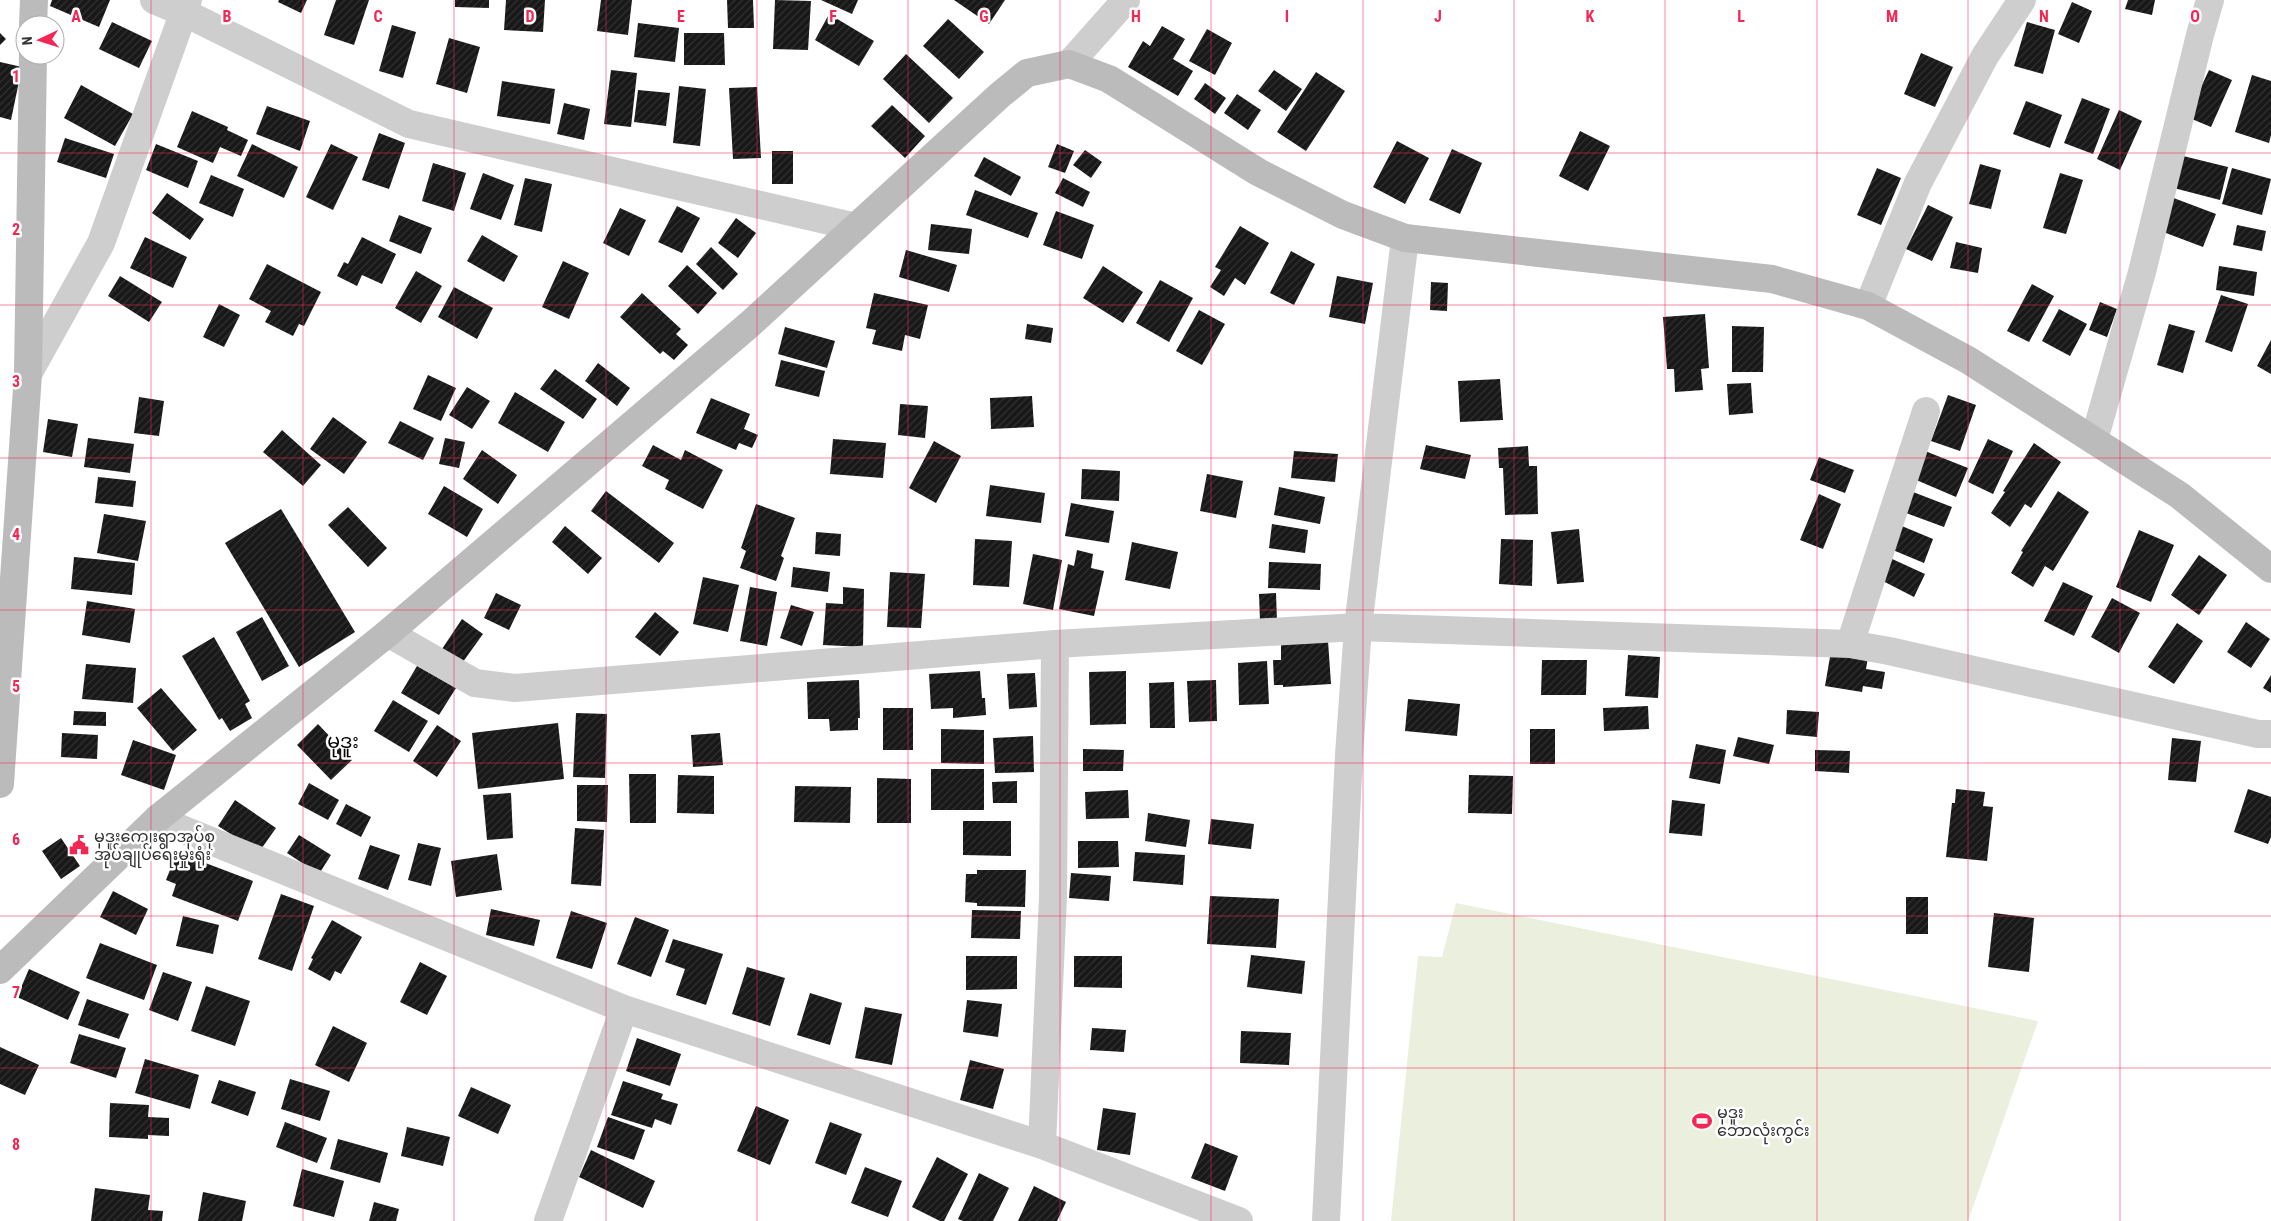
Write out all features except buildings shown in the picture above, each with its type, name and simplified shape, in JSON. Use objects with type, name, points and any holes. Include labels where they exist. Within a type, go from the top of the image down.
[{"type":"main road","points":[[33,15],[34,0]]},
{"type":"main road","points":[[0,970],[157,818],[388,633],[750,324],[1000,95],[1027,73],[1069,64],[1109,79],[1258,172],[1343,214],[1405,238],[1772,279],[1868,306],[1968,360],[2179,495],[2271,570]]},
{"type":"main road","points":[[0,784],[28,374],[33,65]]},
{"type":"street","points":[[154,0],[186,6],[408,124],[856,227]]},
{"type":"street","points":[[1069,64],[1126,0]]},
{"type":"street","points":[[1868,306],[1918,183],[1985,56],[2022,0]]},
{"type":"street","points":[[2094,440],[2142,272],[2210,0]]},
{"type":"street","points":[[28,374],[100,243],[186,6]]},
{"type":"street","points":[[1326,1221],[1349,755],[1358,628],[1405,238]]},
{"type":"street","points":[[1850,644],[1926,412]]},
{"type":"street","points":[[388,633],[475,683],[514,688],[1055,644],[1358,628],[1850,644],[1899,653],[2258,734],[2271,734]]},
{"type":"street","points":[[1042,1145],[1053,897],[1055,644]]},
{"type":"street","points":[[157,818],[624,1009],[1042,1145],[1239,1221]]},
{"type":"street","points":[[548,1221],[624,1009]]},
{"type":"green space","name":"မုဒူး ဘောလုံးကွင်း","points":[[1456,903],[2038,1021],[1968,1221],[1391,1221],[1418,956],[1442,957]]},
{"type":"place","name":"မုဒူးကျေးရွာအုပ်စု အုပ်ချုပ်ရေးမှုးရုံး","points":[[79,845]]},
{"type":"place","name":"မုဒူး ဘောလုံးကွင်း","points":[[1702,1121]]},
{"type":"district","name":"မုဒူး","points":[[343,741]]}]
